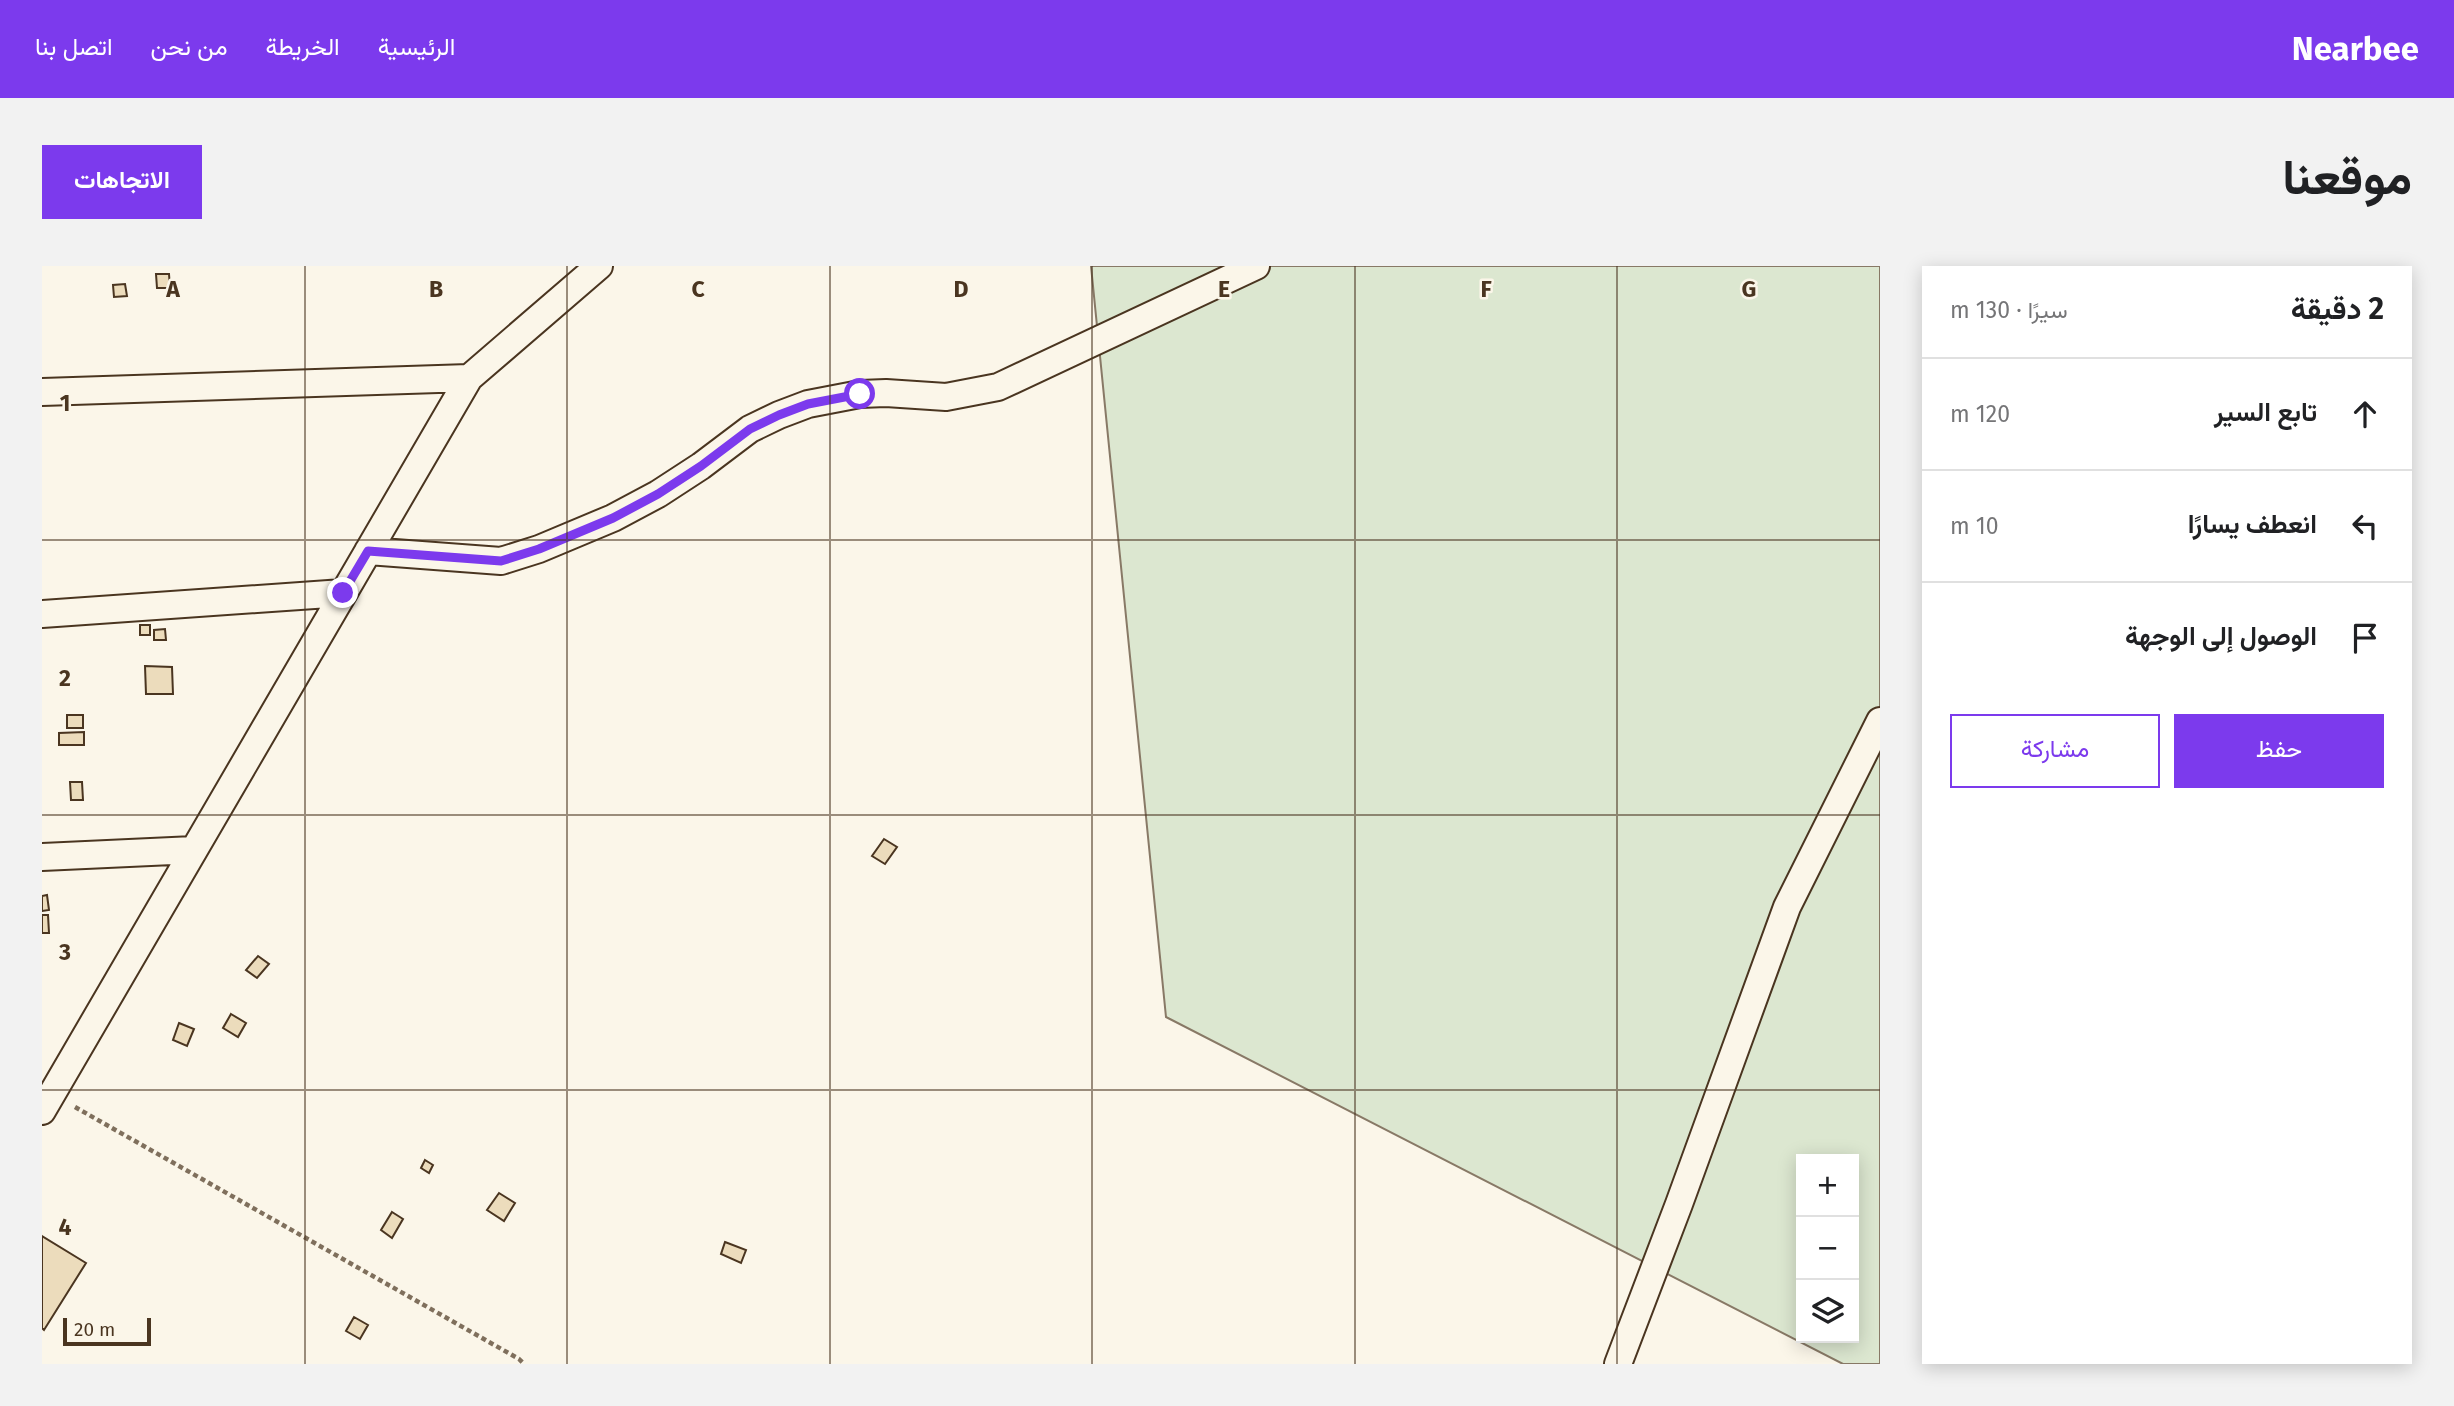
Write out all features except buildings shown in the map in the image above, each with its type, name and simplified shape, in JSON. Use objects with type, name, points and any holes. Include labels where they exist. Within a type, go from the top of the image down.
[{"type":"street","points":[[45,1100],[194,850],[468,378],[599,266]]},
{"type":"street","points":[[368,551],[501,561],[539,549],[613,518],[658,494],[750,429],[779,415],[808,404],[860,394],[946,397],[998,387],[1256,266]]},
{"type":"street","points":[[42,392],[468,378]]},
{"type":"street","points":[[42,614],[343,593]]},
{"type":"street","points":[[1618,1364],[1787,907],[1880,721]]},
{"type":"street","points":[[42,857],[194,850]]},
{"type":"path","points":[[45,1100],[507,1352],[524,1364]]},
{"type":"green space","points":[[1091,266],[1880,266],[1880,1364],[1843,1364],[1802,1343],[1859,1343],[1859,1154],[1796,1154],[1796,1340],[1166,1017]]},
{"type":"route","points":[[343,593],[368,551],[501,561],[539,549],[613,518],[658,494],[750,429],[808,404],[860,394]]}]
